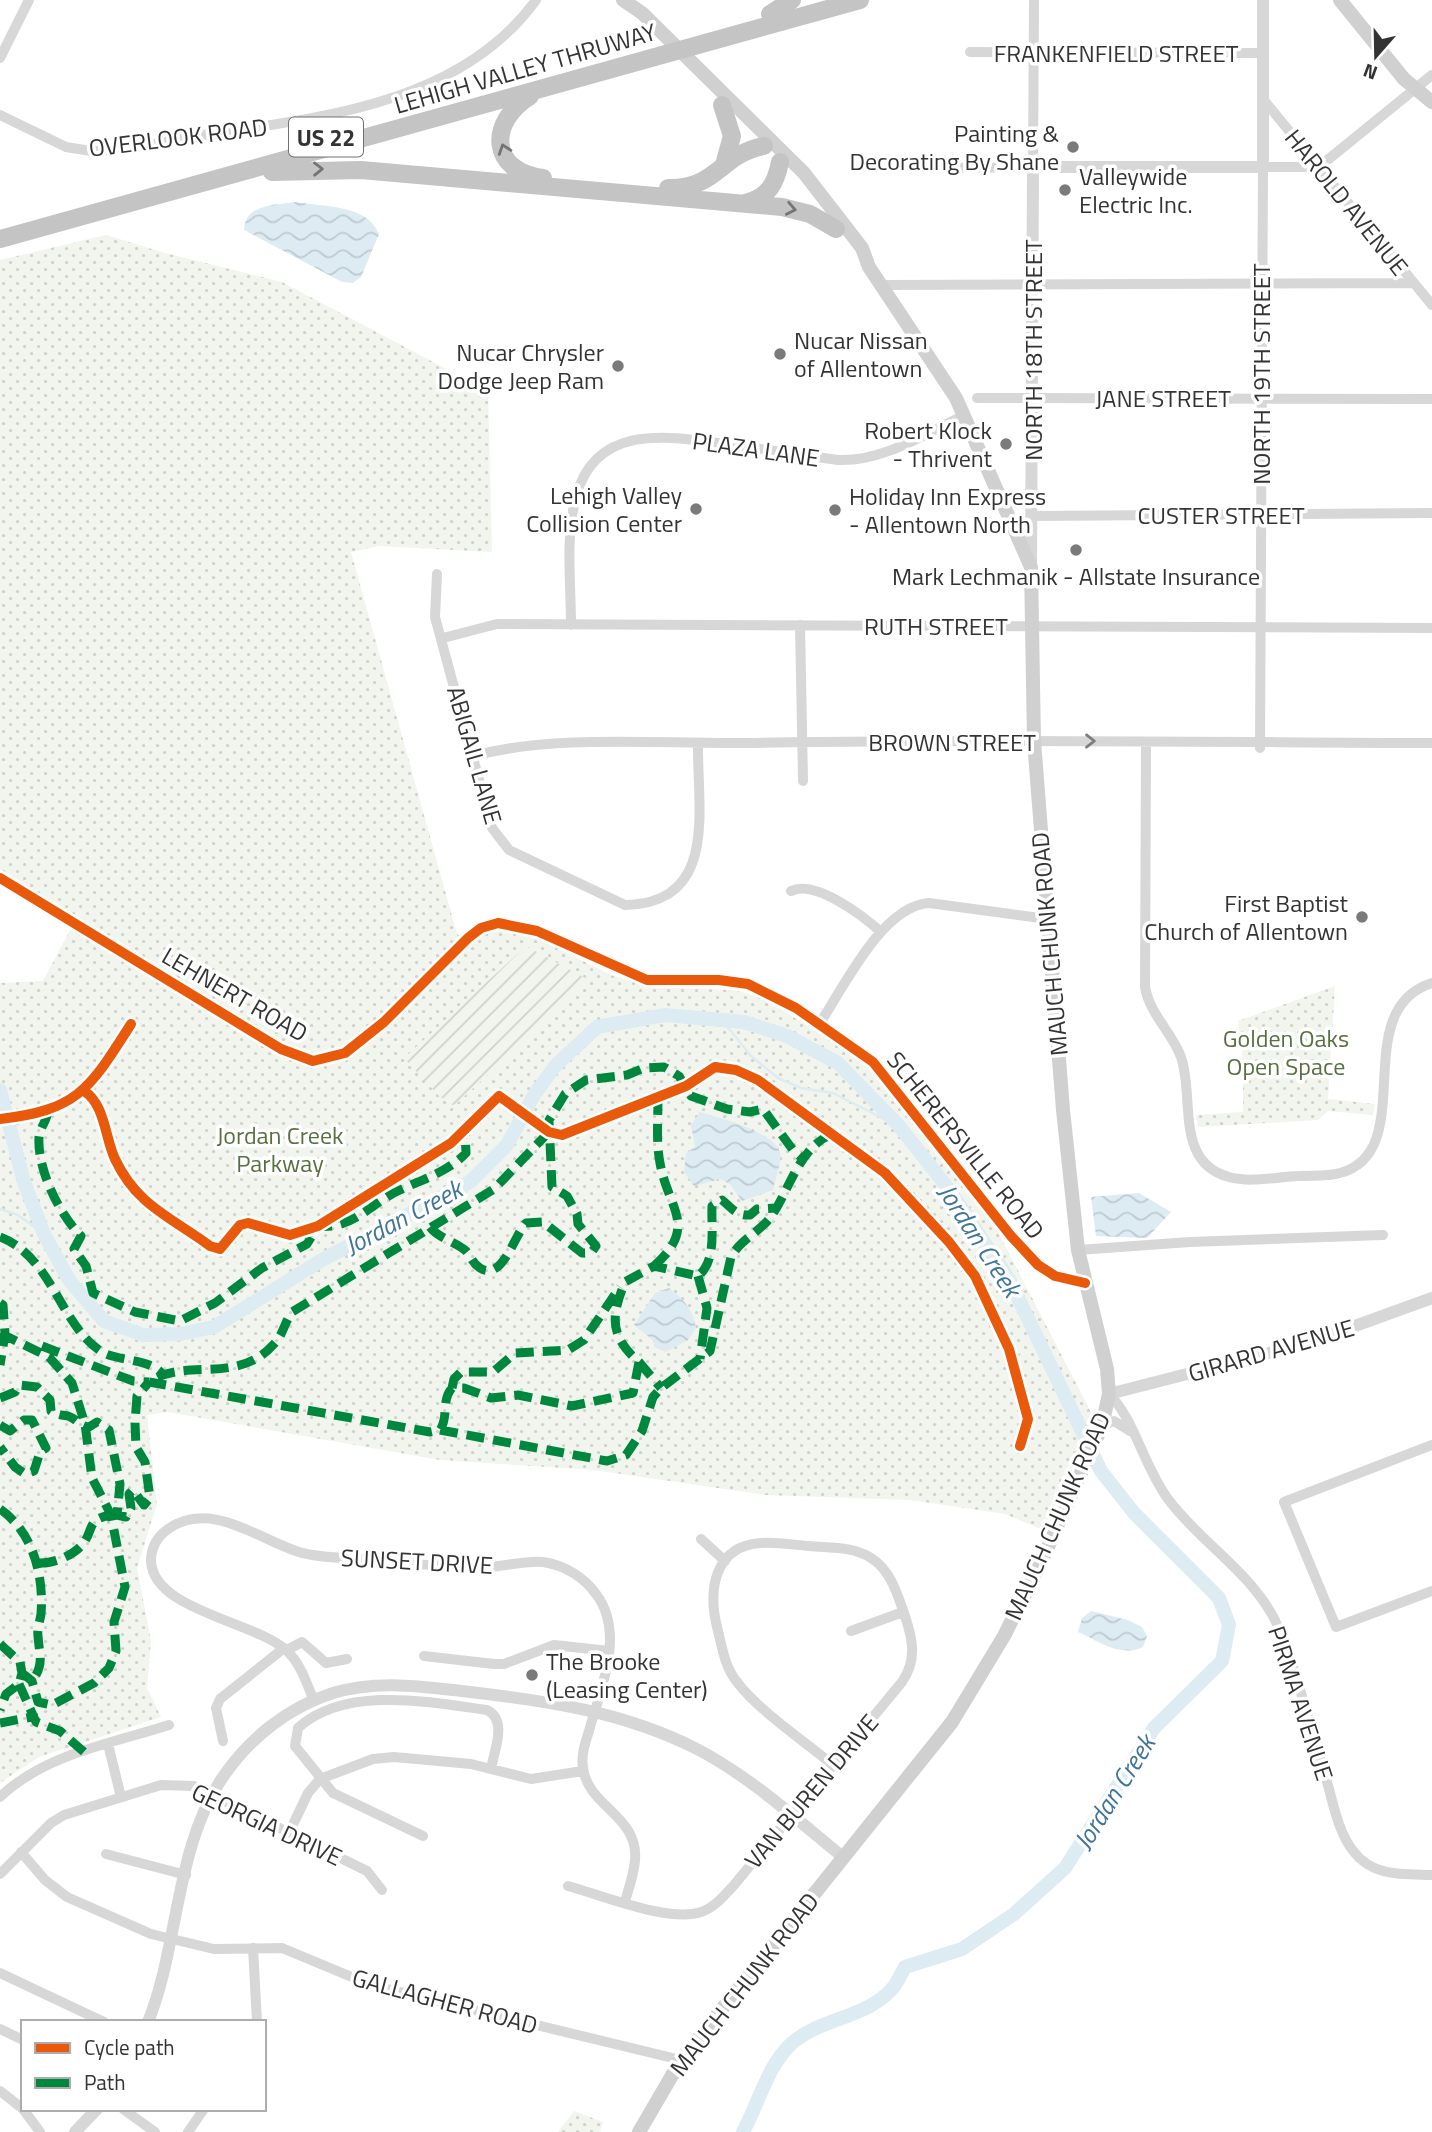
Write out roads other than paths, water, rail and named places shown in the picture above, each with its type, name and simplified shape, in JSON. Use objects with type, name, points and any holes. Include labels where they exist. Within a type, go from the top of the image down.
[{"type":"highway","points":[[770,14],[792,0]]},
{"type":"highway","name":"LEHIGH VALLEY THRUWAY","points":[[684,43],[820,0]]},
{"type":"highway","name":"LEHIGH VALLEY THRUWAY","points":[[0,228],[684,43],[860,0]]},
{"type":"highway","name":"LEHIGH VALLEY THRUWAY","points":[[0,239],[544,88],[656,51]]},
{"type":"highway","points":[[544,88],[511,110],[501,128],[501,144],[506,158],[524,173],[672,188],[700,184],[741,151],[774,152],[770,189],[760,198],[742,204]]},
{"type":"highway","points":[[722,105],[732,136],[724,166]]},
{"type":"highway","points":[[226,176],[345,169],[796,209],[836,229]]},
{"type":"main road","points":[[622,0],[635,20],[722,105],[826,200],[862,248],[869,267]]},
{"type":"main road","points":[[622,0],[642,13],[774,152],[854,254],[869,267],[882,285],[934,361],[965,415],[1031,567]]},
{"type":"main road","points":[[1340,0],[1415,90],[1432,102]]},
{"type":"main road","name":"NORTH 18TH STREET","points":[[1031,567],[1034,741]]},
{"type":"main road","name":"MAUCH CHUNK ROAD","points":[[639,2132],[681,2060],[917,1770],[968,1697],[1014,1616],[1102,1426],[1109,1394],[1107,1369],[1078,1250],[1047,919],[1034,741]]},
{"type":"street","points":[[0,58],[29,0]]},
{"type":"street","name":"OVERLOOK ROAD","points":[[0,115],[66,147],[92,151],[290,122],[400,95],[447,76],[500,41],[536,0]]},
{"type":"street","name":"NORTH 18TH STREET","points":[[1031,567],[1034,0]]},
{"type":"street","name":"NORTH 19TH STREET","points":[[1260,745],[1263,0]]},
{"type":"street","name":"FRANKENFIELD STREET","points":[[970,52],[1263,53]]},
{"type":"street","points":[[933,168],[1320,167],[1432,75]]},
{"type":"street","points":[[1415,90],[1432,111]]},
{"type":"street","name":"HAROLD AVENUE","points":[[1263,99],[1432,305]]},
{"type":"street","points":[[882,285],[1413,284]]},
{"type":"street","name":"JANE STREET","points":[[977,398],[1432,399]]},
{"type":"street","name":"PLAZA LANE","points":[[571,625],[570,542],[574,507],[580,485],[591,467],[609,450],[633,439],[675,437],[838,460],[858,460],[876,455],[965,415]]},
{"type":"street","name":"CUSTER STREET","points":[[1010,518],[1432,513]]},
{"type":"street","name":"ABIGAIL LANE","points":[[437,574],[435,617],[443,638],[492,828],[509,850],[625,905],[644,904],[664,898],[683,885],[695,862],[698,743]]},
{"type":"street","name":"RUTH STREET","points":[[443,638],[497,624],[1432,628]]},
{"type":"street","points":[[800,625],[803,781]]},
{"type":"street","points":[[1146,742],[1145,987],[1153,1012],[1182,1061],[1191,1136],[1198,1155],[1212,1169],[1243,1179],[1339,1174],[1358,1164],[1370,1152],[1378,1130],[1387,1041],[1393,1017],[1406,998],[1432,983]]},
{"type":"street","name":"BROWN STREET","points":[[473,756],[523,746],[698,743],[1432,743]]},
{"type":"street","name":"LEHNERT ROAD","points":[[0,878],[281,1049],[313,1061],[335,1057],[355,1047],[413,995],[468,938]]},
{"type":"street","points":[[791,891],[803,887],[811,888],[855,912],[881,932]]},
{"type":"street","points":[[820,1023],[881,932],[902,910],[919,904],[1047,919]]},
{"type":"street","name":"SCHERERSVILLE ROAD","points":[[468,938],[489,925],[515,924],[537,931],[647,980],[719,980],[748,984],[771,993],[863,1054],[887,1077],[1011,1237],[1038,1265],[1055,1276],[1085,1283]]},
{"type":"street","points":[[1078,1250],[1190,1242],[1384,1235]]},
{"type":"street","name":"GIRARD AVENUE","points":[[1109,1394],[1299,1345],[1432,1297]]},
{"type":"street","name":"PIRMA AVENUE","points":[[1109,1394],[1122,1406],[1146,1464],[1169,1500],[1246,1579],[1272,1614],[1293,1669],[1333,1803],[1352,1851],[1366,1864],[1384,1872],[1432,1875]]},
{"type":"street","points":[[1102,1426],[1114,1421],[1131,1431]]},
{"type":"street","points":[[1432,1445],[1284,1502],[1336,1627],[1432,1591]]},
{"type":"street","name":"SUNSET DRIVE","points":[[285,1649],[248,1629],[173,1596],[162,1587],[151,1562],[153,1547],[163,1533],[188,1518],[209,1517],[295,1551],[316,1556],[482,1567],[532,1562],[557,1566],[580,1577],[600,1600],[610,1631],[609,1651],[583,1752],[583,1771]]},
{"type":"street","points":[[701,1539],[725,1561],[714,1580],[711,1601],[730,1671],[745,1690],[833,1765]]},
{"type":"street","name":"VAN BUREN DRIVE","points":[[568,1886],[680,1916],[712,1907],[833,1765],[909,1668],[913,1647],[904,1612],[892,1583],[879,1563],[851,1550],[764,1542],[746,1546],[725,1561]]},
{"type":"street","points":[[851,1630],[904,1612]]},
{"type":"street","points":[[223,1741],[216,1708],[220,1699],[285,1649],[302,1642],[326,1663],[347,1659]]},
{"type":"street","points":[[424,1656],[494,1664],[510,1662],[554,1645],[609,1651]]},
{"type":"street","points":[[285,1649],[298,1665],[314,1700]]},
{"type":"street","points":[[149,2020],[196,1835],[212,1795],[251,1742],[286,1715],[314,1700],[367,1686],[408,1685],[546,1701],[594,1710],[660,1732],[713,1758],[844,1858]]},
{"type":"street","points":[[423,1836],[341,1798],[320,1779],[295,1746],[298,1728],[323,1713],[374,1700],[426,1701],[492,1712],[499,1723],[491,1769]]},
{"type":"street","points":[[0,1797],[16,1781],[44,1764],[169,1726]]},
{"type":"street","points":[[108,1744],[121,1797]]},
{"type":"street","points":[[289,1833],[308,1793],[320,1779],[384,1757],[441,1761],[543,1779],[583,1771],[590,1788],[622,1819],[632,1838],[635,1860],[625,1901]]},
{"type":"street","name":"GEORGIA DRIVE","points":[[0,1874],[51,1823],[64,1815],[172,1784],[194,1786],[367,1871],[382,1890]]},
{"type":"street","name":"GALLAGHER ROAD","points":[[21,1852],[45,1880],[67,1897],[131,1928],[214,1949],[282,1948],[372,1985],[681,2060]]},
{"type":"street","points":[[106,1854],[186,1875]]},
{"type":"street","points":[[253,1948],[257,2020]]},
{"type":"street","points":[[0,1973],[100,2020]]},
{"type":"street","points":[[0,2029],[21,2039]]},
{"type":"street","points":[[0,2091],[21,2107]]},
{"type":"street","points":[[24,2111],[40,2132]]},
{"type":"street","points":[[75,2132],[95,2111]]},
{"type":"street","points":[[126,2111],[155,2132]]},
{"type":"street","points":[[188,2132],[203,2111]]},
{"type":"water","points":[[295,202],[355,212],[373,224],[379,234],[361,277],[353,283],[342,282],[244,230],[250,215],[262,207]]},
{"type":"water","points":[[700,1112],[746,1127],[777,1146],[780,1161],[773,1190],[742,1201],[730,1184],[720,1179],[694,1186],[684,1172],[686,1153],[695,1147],[691,1125]]},
{"type":"water","points":[[1139,1193],[1171,1212],[1147,1238],[1096,1236],[1091,1197]]},
{"type":"water","points":[[669,1288],[687,1305],[696,1328],[688,1340],[666,1352],[654,1347],[654,1341],[634,1325],[655,1293]]},
{"type":"water","points":[[1091,1611],[1128,1620],[1142,1627],[1147,1636],[1143,1647],[1126,1651],[1102,1644],[1078,1632],[1082,1618]]},
{"type":"waterway","name":"Jordan Creek","points":[[0,1090],[24,1182],[44,1234],[69,1280],[104,1321],[143,1335],[180,1334],[214,1327],[322,1260],[470,1182],[507,1145],[534,1095],[555,1066],[597,1027],[665,1015],[744,1022],[787,1036],[838,1063],[900,1127],[951,1192],[1010,1281],[1101,1471],[1134,1513],[1219,1598],[1229,1625],[1222,1661],[1154,1728],[1065,1868],[1014,1914],[962,1949],[905,1967],[893,1988],[869,2007],[816,2028],[792,2043],[776,2063],[743,2132]]},
{"type":"waterway","points":[[722,1020],[751,1056],[778,1078],[801,1088],[833,1093],[900,1127]]},
{"type":"waterway","name":"Jordan Creek","points":[[0,1209],[18,1215],[44,1234]]},
{"type":"place","name":"Painting & Decorating By Shane","points":[[1073,147]]},
{"type":"place","name":"Valleywide Electric Inc.","points":[[1065,190]]},
{"type":"place","name":"Nucar Nissan of Allentown","points":[[780,354]]},
{"type":"place","name":"Nucar Chrysler Dodge Jeep Ram","points":[[618,366]]},
{"type":"place","name":"Robert Klock - Thrivent","points":[[1006,444]]},
{"type":"place","name":"Lehigh Valley Collision Center","points":[[696,509]]},
{"type":"place","name":"Holiday Inn Express - Allentown North","points":[[835,510]]},
{"type":"place","name":"Mark Lechmanik - Allstate Insurance","points":[[1076,550]]},
{"type":"place","name":"First Baptist Church of Allentown","points":[[1362,917]]},
{"type":"place","name":"The Brooke (Leasing Center)","points":[[532,1675]]},
{"type":"park label","name":"Golden Oaks Open Space","points":[[1286,1052]]},
{"type":"park label","name":"Jordan Creek Parkway","points":[[280,1149]]}]
